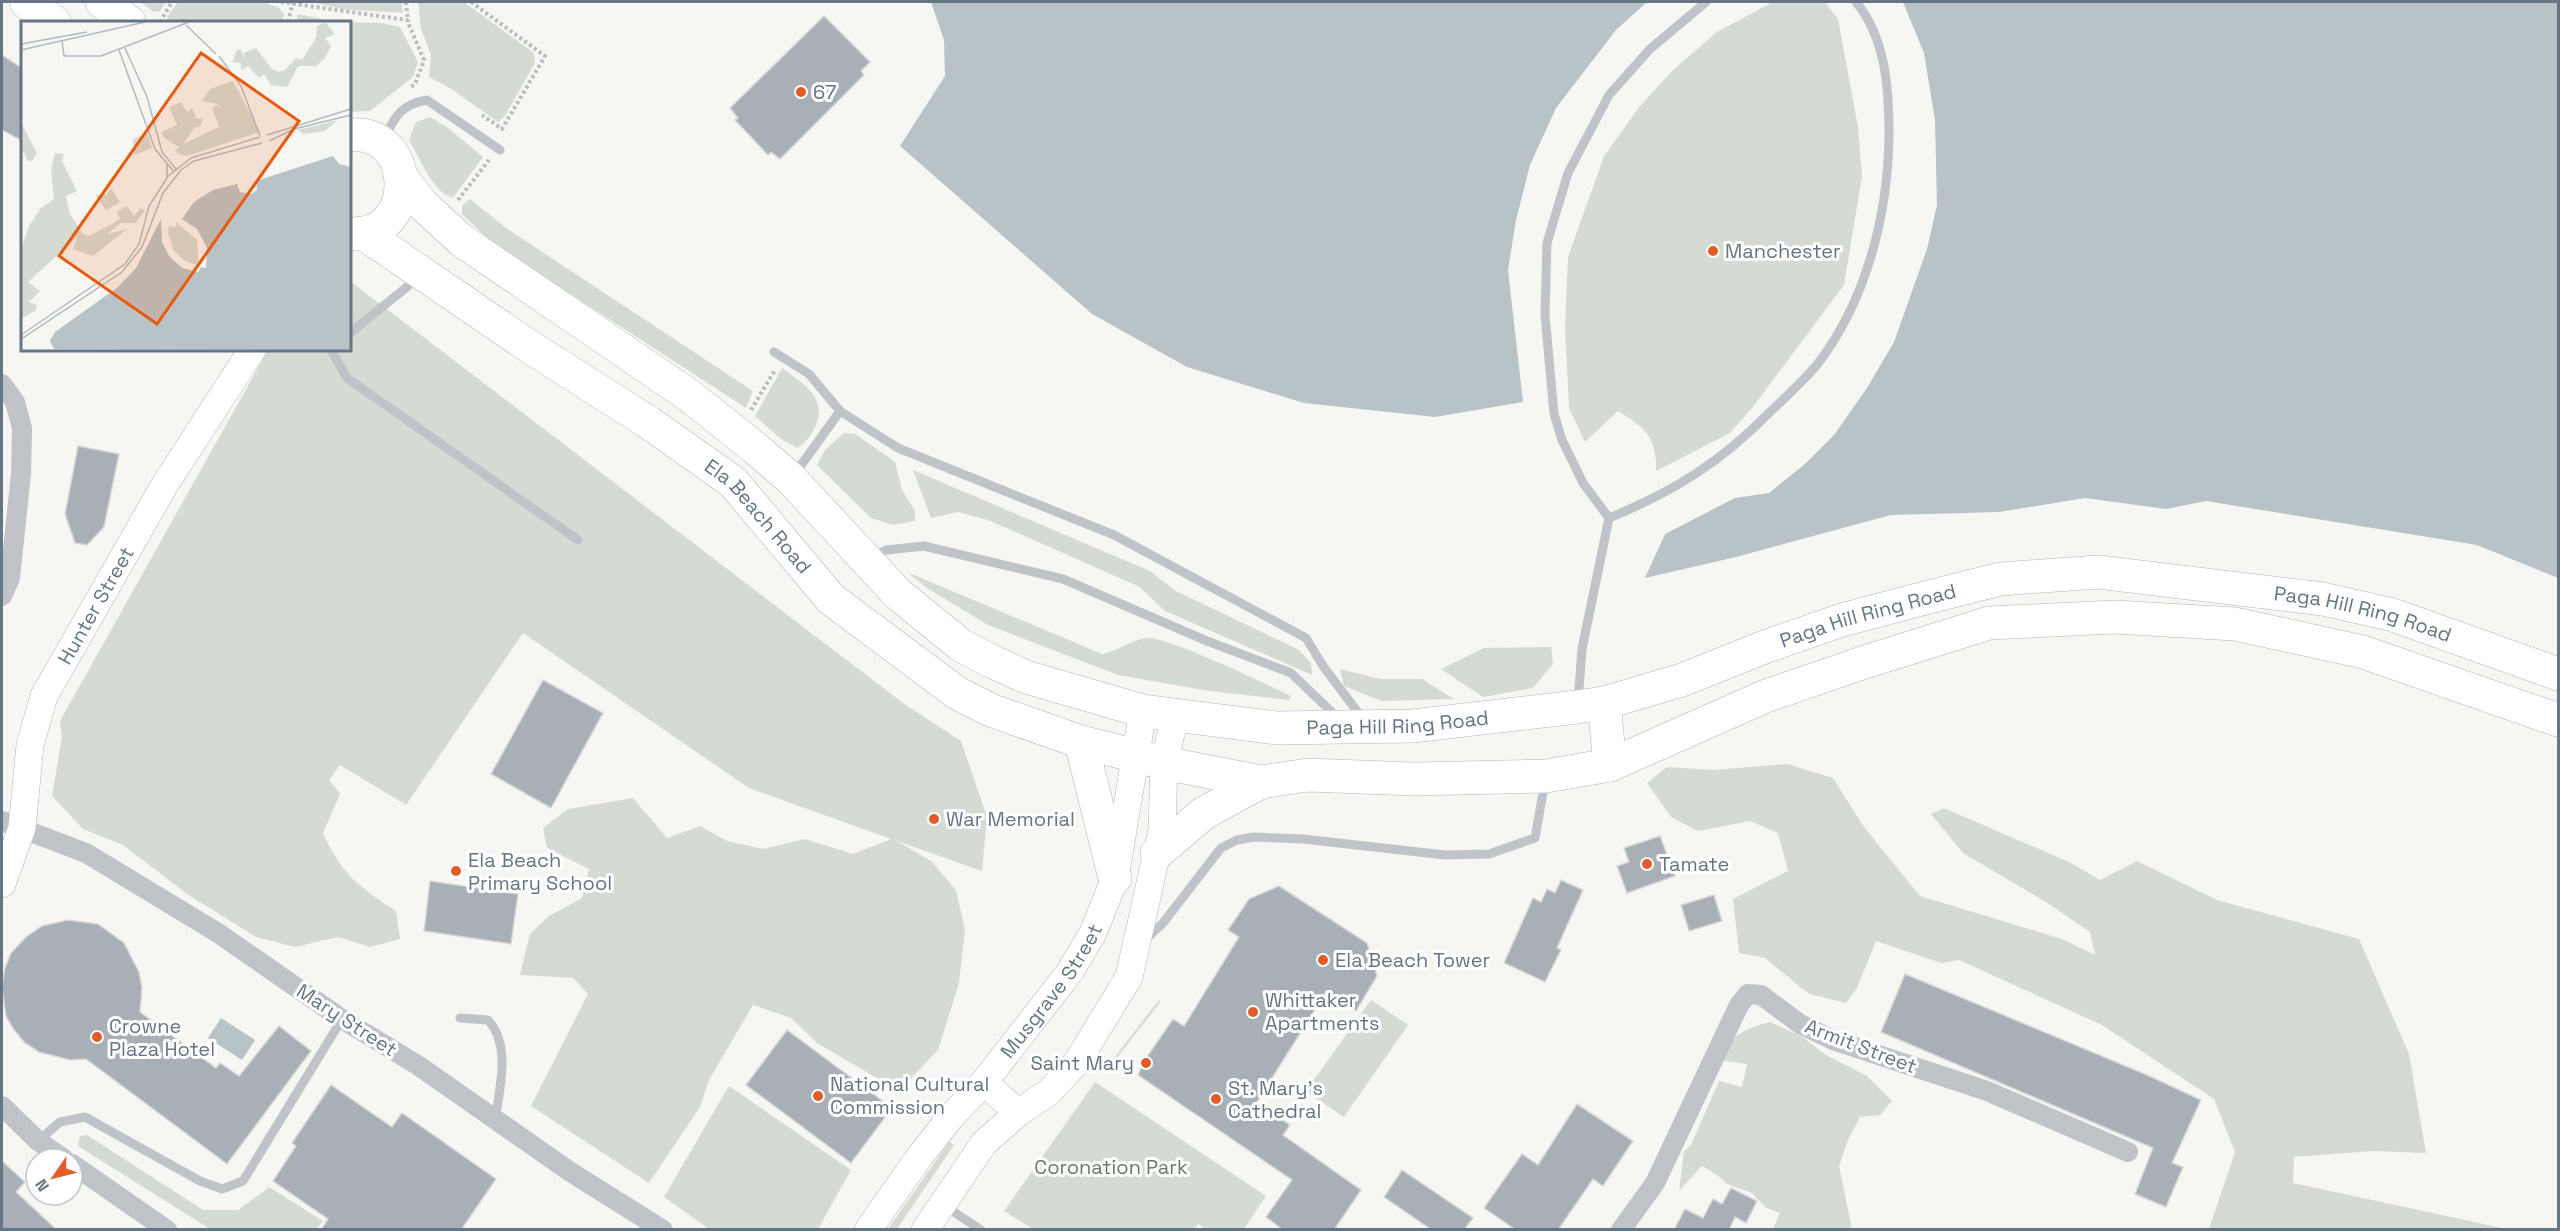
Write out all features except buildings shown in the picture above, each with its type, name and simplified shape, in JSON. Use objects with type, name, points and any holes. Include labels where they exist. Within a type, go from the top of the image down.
[{"type":"highway","points":[[26,2],[53,21]]},
{"type":"highway","points":[[102,2],[128,21]]},
{"type":"highway","points":[[351,135],[369,137],[381,143],[398,164],[402,178],[402,193],[397,207],[388,219],[377,228],[355,235]]},
{"type":"highway","points":[[402,178],[422,204],[461,240],[687,394],[791,479],[898,594],[963,646],[1026,676],[1143,711],[1175,717]]},
{"type":"highway","name":"Ela Beach Road","points":[[355,235],[423,274],[527,345],[648,422],[733,482],[831,599],[935,678],[993,711],[1081,742],[1150,759]]},
{"type":"highway","name":"Paga Hill Ring Road","points":[[1175,717],[1277,728],[1359,728],[1413,726],[1590,705],[1682,680],[1767,646],[1853,617],[2000,579],[2098,572],[2323,599],[2393,615],[2559,674]]},
{"type":"highway","name":"Paga Hill Ring Road","points":[[1150,759],[1273,780],[1308,775],[1414,779],[1546,776],[1610,765],[1766,696],[1989,623],[2104,617],[2235,624],[2363,651],[2559,720]]},
{"type":"highway","points":[[1590,705],[1610,765]]},
{"type":"highway","points":[[1081,742],[1115,878]]},
{"type":"highway","points":[[1157,853],[1204,813],[1273,780]]},
{"type":"street","name":"Hunter Street","points":[[2,884],[12,825],[44,696],[164,486],[251,351]]},
{"type":"street","points":[[2,384],[15,402],[22,428],[21,474],[10,578],[2,596]]},
{"type":"street","name":"Musgrave Street","points":[[925,1230],[984,1143],[1018,1113],[1049,1092],[1085,1051],[1129,977],[1162,830],[1143,711]]},
{"type":"street","name":"Musgrave Street","points":[[868,1230],[932,1141],[984,1082],[1069,973],[1093,933],[1115,878],[1150,759],[1175,717]]},
{"type":"street","name":"Mary Street","points":[[12,825],[86,853],[218,933],[342,1019],[419,1066],[569,1170],[663,1230]]},
{"type":"street","name":"Armit Street","points":[[1621,1230],[1655,1184],[1739,1005],[1748,994],[1761,995],[1800,1023],[1833,1040],[1988,1091],[2128,1152]]},
{"type":"street","points":[[984,1082],[1018,1113]]},
{"type":"street","points":[[2,1107],[47,1147]]},
{"type":"street","points":[[84,1172],[167,1230]]},
{"type":"lane","points":[[1590,705],[1582,649],[1609,518],[1583,483],[1562,441],[1554,414],[1545,315],[1547,243],[1568,173],[1609,95],[1650,49],[1706,2]]},
{"type":"lane","points":[[1609,518],[1677,486],[1731,450],[1816,366],[1852,307],[1879,227],[1889,140],[1889,110],[1880,45],[1870,23],[1856,2]]},
{"type":"lane","points":[[381,143],[397,114],[410,103],[427,100],[496,153]]},
{"type":"lane","points":[[351,332],[423,274]]},
{"type":"lane","points":[[332,351],[347,378],[578,540]]},
{"type":"lane","points":[[774,352],[809,374],[840,411],[898,448],[1114,535],[1306,638],[1359,728]]},
{"type":"lane","points":[[791,479],[840,411]]},
{"type":"lane","points":[[867,560],[886,550],[924,546],[1063,579],[1207,641],[1291,673],[1359,728]]},
{"type":"lane","points":[[1136,948],[1163,923],[1221,848],[1237,840],[1254,837],[1303,838],[1445,855],[1489,854],[1535,838],[1546,776]]},
{"type":"lane","points":[[460,1018],[488,1020],[501,1039],[500,1088],[495,1119]]},
{"type":"lane","points":[[38,1141],[60,1122],[85,1117],[200,1181],[222,1189],[243,1181],[342,1019]]},
{"type":"lane","points":[[954,1212],[981,1230]]},
{"type":"path","points":[[161,21],[172,2]]},
{"type":"path","points":[[282,2],[407,20],[424,60],[416,84],[407,90]]},
{"type":"path","points":[[288,21],[293,2]]},
{"type":"path","points":[[406,2],[409,25]]},
{"type":"path","points":[[471,2],[545,56],[502,129],[474,111]]},
{"type":"path","points":[[416,84],[426,85]]},
{"type":"path","points":[[452,209],[496,153]]},
{"type":"green space","points":[[140,2],[166,2],[160,11],[154,12]]},
{"type":"green space","points":[[178,2],[263,2],[278,7],[284,14],[282,21],[169,21],[167,17]]},
{"type":"green space","points":[[311,2],[401,2],[403,13],[342,9]]},
{"type":"green space","points":[[418,2],[464,2],[534,53],[535,63],[505,116],[498,122],[450,88],[429,77],[431,55],[421,29]]},
{"type":"green space","points":[[1773,2],[1825,2],[1838,19],[1858,127],[1862,176],[1844,285],[1752,408],[1730,433],[1656,471],[1652,441],[1642,428],[1618,411],[1585,442],[1569,408],[1565,328],[1568,257],[1604,156],[1640,106],[1673,70],[1717,32]]},
{"type":"green space","points":[[298,14],[331,21],[296,21]]},
{"type":"green space","points":[[351,22],[381,23],[400,27],[418,62],[413,77],[370,111],[351,112]]},
{"type":"green space","points":[[430,117],[448,128],[483,157],[453,198],[446,195],[433,182],[409,140],[416,122]]},
{"type":"green space","points":[[470,199],[506,228],[753,391],[746,408],[492,243],[462,214],[462,206]]},
{"type":"green space","points":[[351,282],[903,703],[961,741],[987,817],[982,871],[897,841],[931,861],[956,890],[965,930],[959,983],[938,1050],[902,1088],[875,1077],[817,1043],[791,1018],[753,1005],[709,1080],[700,1107],[649,1183],[531,1106],[588,994],[573,978],[520,975],[530,934],[549,916],[582,898],[589,869],[547,848],[543,828],[568,809],[633,798],[667,838],[700,826],[727,841],[763,849],[805,839],[853,854],[891,839],[749,788],[523,633],[406,805],[340,765],[329,780],[340,794],[323,833],[330,847],[344,869],[361,887],[396,911],[400,939],[370,947],[338,937],[295,947],[256,937],[187,894],[123,845],[83,829],[52,796],[62,737],[60,721],[267,351],[351,351]]},
{"type":"green space","points":[[782,368],[812,393],[819,408],[813,431],[797,448],[781,439],[755,416]]},
{"type":"green space","points":[[844,433],[855,434],[895,462],[902,490],[915,511],[915,521],[893,525],[871,518],[817,465],[825,450]]},
{"type":"green space","points":[[913,470],[1150,571],[1174,590],[1299,650],[1311,663],[1312,675],[1165,611],[1140,587],[988,520],[958,512],[931,518]]},
{"type":"green space","points":[[907,572],[1102,654],[1140,639],[1155,639],[1216,661],[1291,696],[1289,700],[1209,691],[1118,675],[988,625],[927,588]]},
{"type":"green space","points":[[1551,647],[1553,664],[1533,688],[1483,697],[1441,669],[1484,648]]},
{"type":"green space","points":[[1340,669],[1380,679],[1422,679],[1454,699],[1381,701],[1344,686]]},
{"type":"green space","points":[[1787,764],[1833,778],[1864,827],[1920,896],[2062,939],[2095,955],[2090,932],[2046,902],[1963,853],[1931,814],[1944,808],[2069,862],[2100,880],[2137,861],[2217,900],[2359,939],[2409,1054],[2426,1153],[2373,1151],[2294,1157],[2293,1183],[2507,1229],[2209,1229],[2235,1152],[2214,1099],[2102,1025],[1959,960],[1941,963],[1876,941],[1857,988],[1846,1003],[1809,994],[1765,958],[1739,953],[1733,899],[1788,871],[1778,833],[1750,821],[1698,831],[1671,817],[1647,783],[1667,767],[1713,770]]},
{"type":"green space","points":[[1159,1000],[1161,1001],[1106,1072],[1104,1071]]},
{"type":"green space","points":[[1371,1000],[1408,1025],[1344,1117],[1306,1091]]},
{"type":"green space","points":[[1770,1022],[1801,1036],[1826,1055],[1867,1076],[1892,1101],[1880,1115],[1860,1117],[1848,1140],[1839,1166],[1852,1229],[1773,1229],[1780,1213],[1765,1207],[1752,1193],[1727,1184],[1702,1166],[1679,1191],[1684,1151],[1691,1145],[1719,1081],[1742,1087],[1747,1064],[1720,1060],[1724,1051],[1739,1034]]},
{"type":"green space","name":"Coronation Park","points":[[1095,1082],[1266,1196],[1244,1229],[1206,1229],[1198,1224],[1193,1230],[1033,1229],[1004,1211]]},
{"type":"green space","points":[[729,1086],[851,1170],[818,1229],[709,1229],[664,1197]]},
{"type":"green space","points":[[87,1135],[203,1210],[238,1210],[269,1187],[323,1221],[316,1229],[210,1229],[84,1150],[84,1147],[78,1146],[80,1136]]},
{"type":"green space","points":[[949,1142],[954,1145],[897,1229],[888,1229]]},
{"type":"shaded area","points":[[931,2],[1647,2],[1616,30],[1556,108],[1530,165],[1516,220],[1508,270],[1523,402],[1435,417],[1304,403],[1187,367],[1092,314],[900,146],[945,76],[944,40]]},
{"type":"shaded area","points":[[1903,2],[2558,2],[2558,578],[2477,545],[2206,501],[2166,509],[2085,498],[1999,512],[1891,515],[1736,557],[1645,578],[1665,534],[1735,498],[1769,493],[1805,464],[1834,435],[1867,388],[1894,342],[1927,249],[1937,205],[1935,120],[1924,53]]},
{"type":"shaded area","points":[[221,1018],[255,1040],[242,1060],[208,1038]]},
{"type":"place","name":"67","points":[[801,92]]},
{"type":"place","name":"Manchester","points":[[1713,251]]},
{"type":"place","name":"War Memorial","points":[[934,819]]},
{"type":"place","name":"Tamate","points":[[1647,864]]},
{"type":"place","name":"Ela Beach Primary School","points":[[456,871]]},
{"type":"place","name":"Ela Beach Tower","points":[[1323,960]]},
{"type":"place","name":"Whittaker Apartments","points":[[1253,1012]]},
{"type":"place","name":"Crowne Plaza Hotel","points":[[97,1037]]},
{"type":"place","name":"Saint Mary","points":[[1146,1063]]},
{"type":"place","name":"National Cultural Commission","points":[[818,1096]]},
{"type":"place","name":"St. Mary’s Cathedral","points":[[1216,1099]]}]
